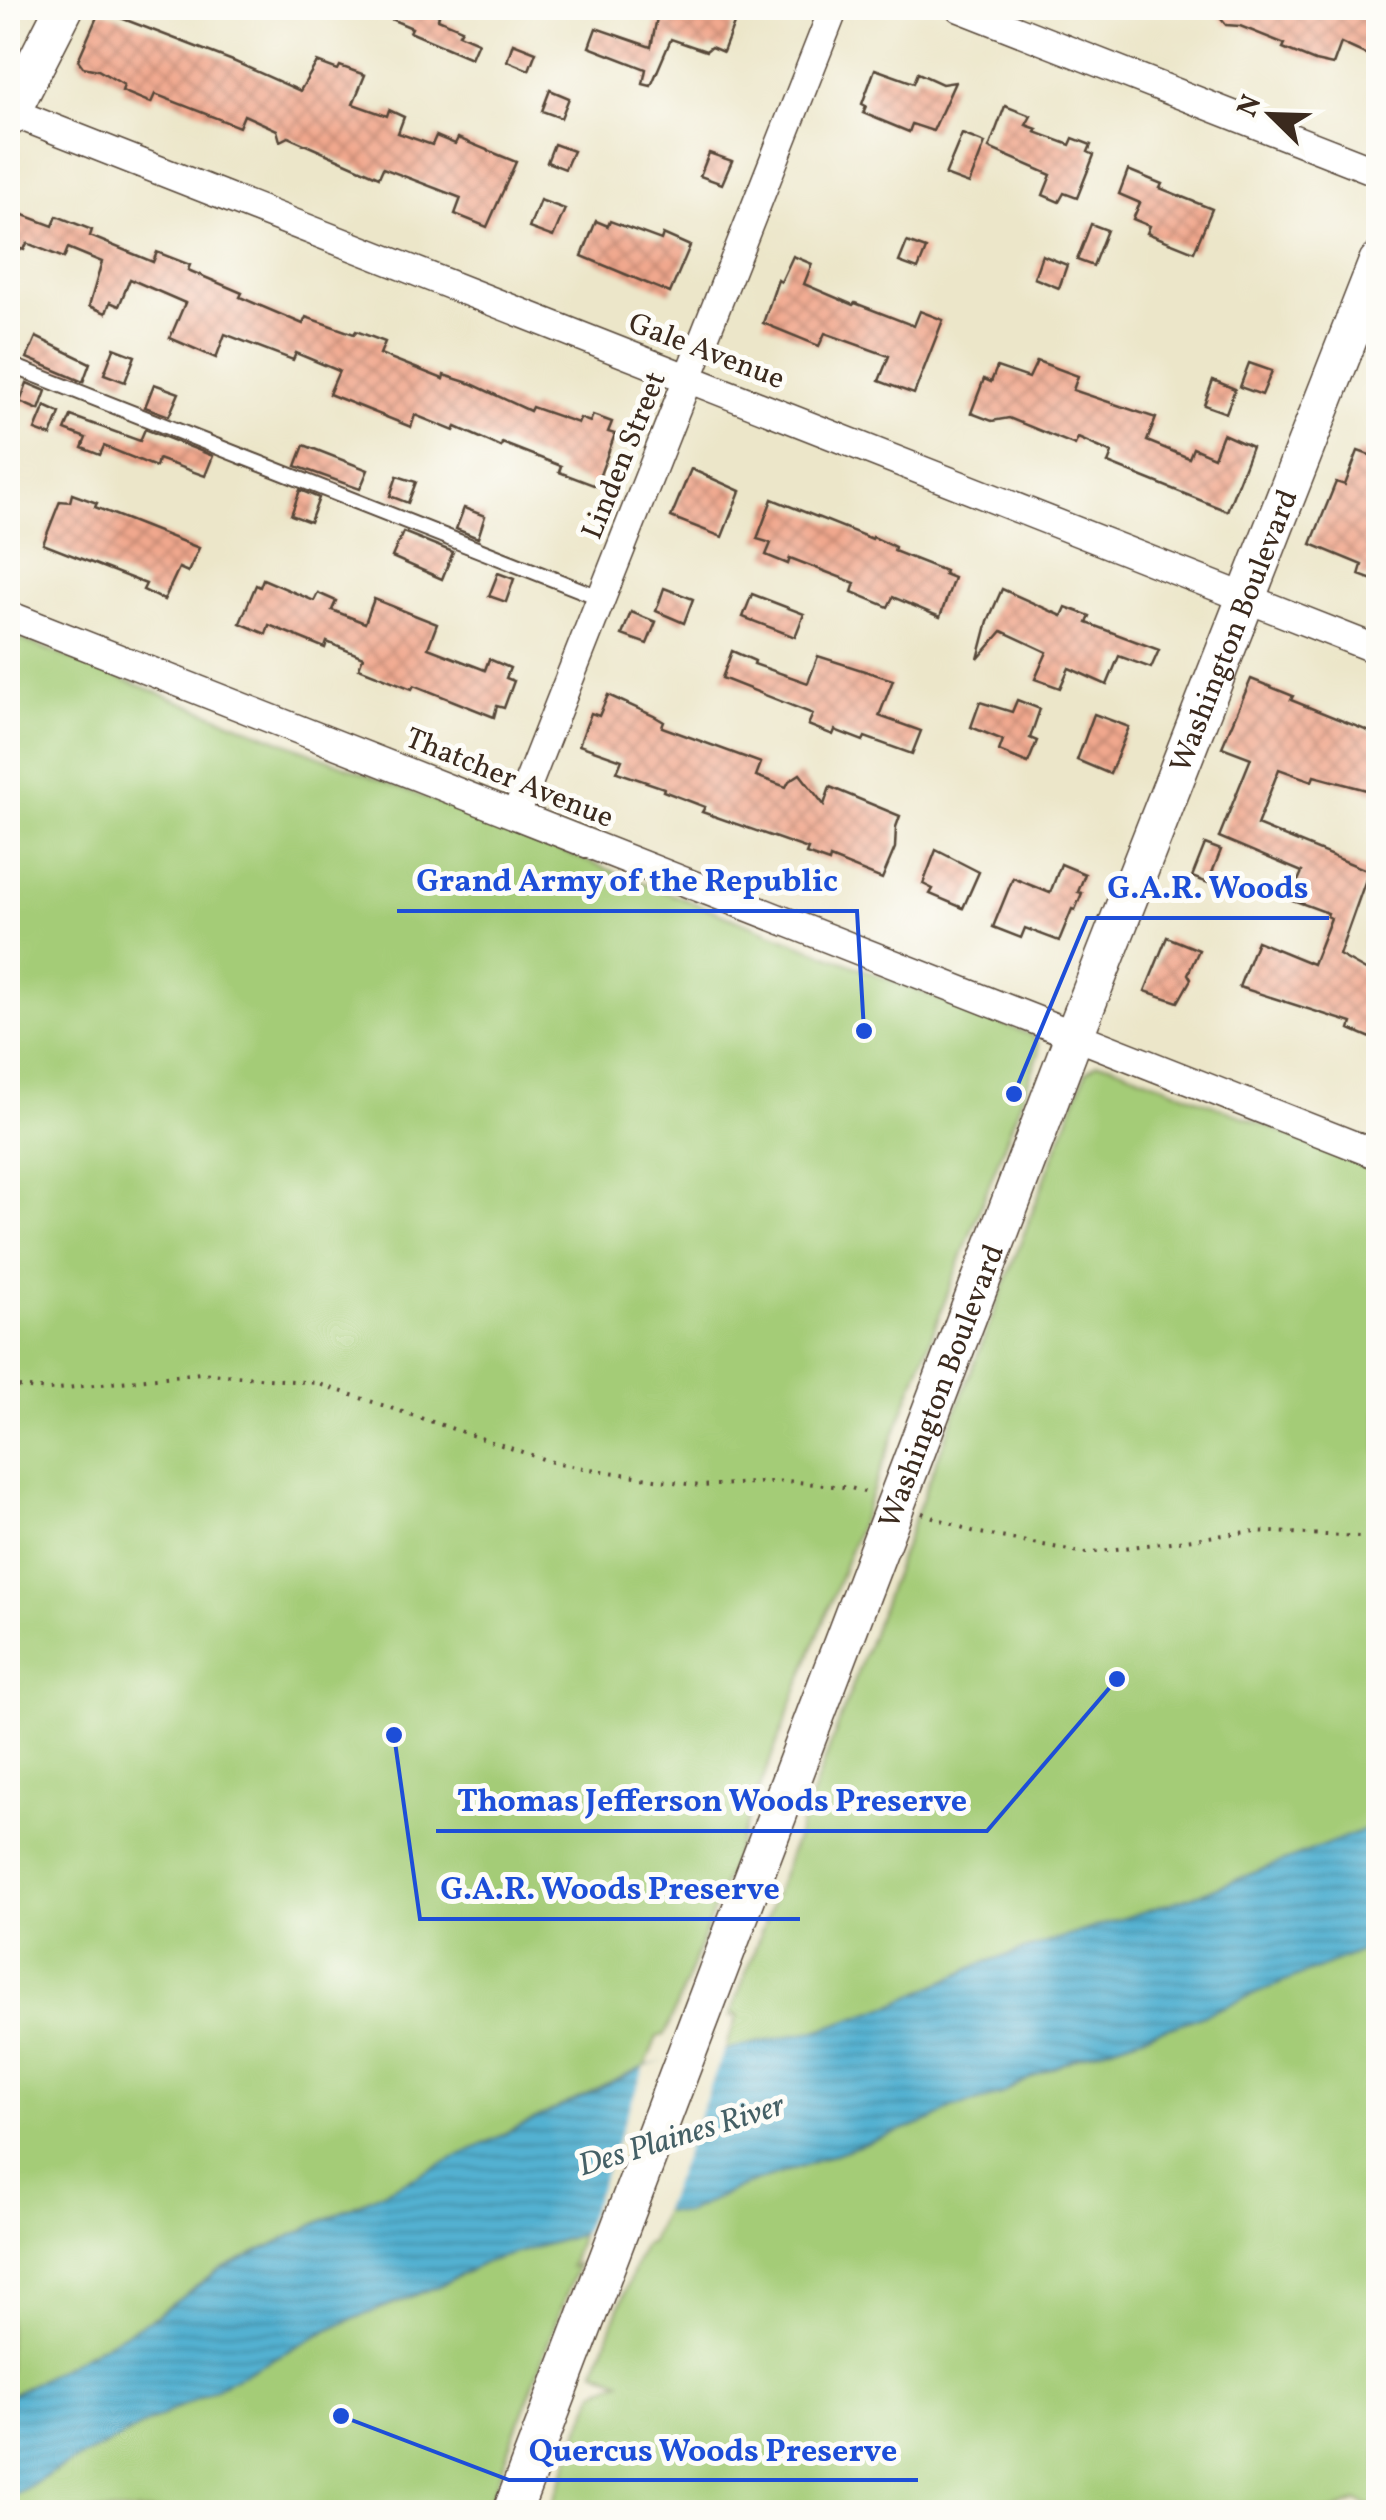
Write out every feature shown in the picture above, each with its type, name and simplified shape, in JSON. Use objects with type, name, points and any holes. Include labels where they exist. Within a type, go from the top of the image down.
[{"type":"street","points":[[9,115],[64,8]]},
{"type":"street","name":"Linden Street","points":[[516,814],[834,8]]},
{"type":"street","points":[[960,8],[1378,172]]},
{"type":"street","name":"Gale Avenue","points":[[9,115],[1378,650]]},
{"type":"street","name":"Washington Boulevard","points":[[512,2512],[1074,1036],[1378,262]]},
{"type":"street","name":"Thatcher Avenue","points":[[8,615],[1378,1155]]},
{"type":"lane","points":[[8,364],[601,598]]},
{"type":"path","points":[[8,1386],[49,1390],[200,1374],[316,1383],[558,1464],[700,1486],[788,1481],[851,1488],[871,1495]]},
{"type":"path","points":[[917,1512],[976,1532],[1085,1552],[1255,1532],[1378,1538]]},
{"type":"green space","points":[[8,634],[1031,1035],[1038,1043],[1039,1053],[689,1975],[665,2035],[657,2037],[645,2067],[218,2271],[156,2316],[8,2397]]},
{"type":"green space","points":[[1097,1063],[1110,1064],[1378,1170],[1378,2509],[1357,2501],[1330,2512],[549,2512],[595,2391],[621,2381],[595,2370],[643,2245],[651,2242],[738,2015],[730,2016],[1086,1072]]},
{"type":"green space","points":[[581,2234],[570,2267],[577,2265],[486,2512],[8,2512],[8,2498],[68,2464],[338,2325],[438,2286],[488,2261]]},
{"type":"water","name":"Des Plaines River","points":[[1378,1824],[1378,1944],[1191,2020],[1081,2056],[1001,2095],[951,2108],[933,2120],[738,2188],[685,2213],[663,2211],[488,2261],[438,2286],[338,2325],[8,2498],[8,2397],[156,2316],[218,2271],[645,2067],[822,2029],[897,2003],[981,1964],[1205,1892]]},
{"type":"pier","points":[[727,2043],[661,2215],[580,2239],[645,2067]]},
{"type":"building","points":[[365,8],[421,8],[439,15],[438,19],[462,29],[459,34],[478,42],[471,58]]},
{"type":"building","points":[[659,8],[740,8],[723,52],[711,47],[706,51],[671,39],[651,86],[643,84],[646,69],[589,47],[596,28],[651,47]]},
{"type":"building","points":[[1212,8],[1342,8],[1378,23],[1378,60],[1341,43],[1333,65],[1315,61],[1283,48],[1285,44],[1240,26],[1226,25]]},
{"type":"building","points":[[100,10],[300,91],[317,62],[365,75],[353,104],[387,116],[389,110],[404,117],[398,133],[432,145],[436,136],[455,144],[458,138],[516,162],[487,227],[455,214],[461,198],[383,168],[379,177],[288,137],[280,141],[277,130],[244,115],[239,127],[155,94],[151,103],[122,91],[124,85],[98,70],[83,67],[78,60]]},
{"type":"building","points":[[513,43],[536,52],[529,70],[507,61]]},
{"type":"building","points":[[875,69],[914,83],[918,73],[942,84],[955,82],[933,131],[912,124],[909,132],[863,113],[866,106],[862,104]]},
{"type":"building","points":[[550,90],[569,98],[561,118],[542,111]]},
{"type":"building","points":[[1005,106],[1031,116],[1026,125],[1037,129],[1035,132],[1070,145],[1073,138],[1091,145],[1088,152],[1094,155],[1077,198],[1064,193],[1059,202],[1043,195],[1051,175],[989,148]]},
{"type":"building","points":[[962,134],[985,143],[969,184],[945,175]]},
{"type":"building","points":[[554,144],[573,151],[565,169],[547,162]]},
{"type":"building","points":[[709,153],[732,161],[722,184],[700,176]]},
{"type":"building","points":[[1128,170],[1212,209],[1194,252],[1147,233],[1150,226],[1133,219],[1140,203],[1119,194]]},
{"type":"building","points":[[540,200],[565,209],[553,237],[529,228]]},
{"type":"building","points":[[8,209],[53,226],[57,216],[92,230],[90,236],[153,262],[157,252],[242,293],[240,297],[303,324],[306,317],[385,342],[380,354],[443,379],[444,375],[472,384],[530,411],[532,407],[578,423],[580,418],[590,422],[593,415],[612,422],[608,432],[615,434],[596,486],[559,472],[561,466],[502,443],[501,447],[456,427],[454,431],[415,415],[411,427],[329,394],[339,371],[296,353],[293,360],[225,334],[216,358],[170,338],[185,303],[130,279],[119,306],[110,302],[106,313],[89,306],[102,262],[68,248],[64,258],[27,243],[24,250],[8,244]]},
{"type":"building","points":[[596,221],[608,226],[610,221],[661,240],[663,234],[690,246],[670,293],[582,256]]},
{"type":"building","points":[[1091,224],[1107,230],[1093,266],[1077,260]]},
{"type":"building","points":[[907,242],[926,249],[918,269],[899,262]]},
{"type":"building","points":[[1042,255],[1067,265],[1059,288],[1034,278]]},
{"type":"building","points":[[793,256],[812,264],[804,284],[853,305],[914,326],[920,311],[943,320],[914,394],[879,381],[889,356],[825,333],[819,346],[763,323],[778,280],[781,282]]},
{"type":"building","points":[[36,337],[90,363],[83,382],[27,358]]},
{"type":"building","points":[[114,348],[135,356],[125,382],[104,374]]},
{"type":"building","points":[[1037,361],[1078,376],[1073,390],[1156,418],[1147,441],[1189,458],[1193,448],[1214,457],[1223,434],[1252,447],[1227,511],[1108,463],[1112,453],[1078,438],[1075,445],[1009,418],[992,421],[971,413],[984,379],[991,382],[997,367],[1029,378]]},
{"type":"building","points":[[1249,363],[1272,371],[1262,395],[1240,387]]},
{"type":"building","points":[[1213,380],[1235,389],[1226,413],[1204,405]]},
{"type":"building","points":[[27,383],[46,391],[39,410],[20,402]]},
{"type":"building","points":[[154,384],[179,393],[169,416],[145,407]]},
{"type":"building","points":[[45,406],[60,413],[51,436],[35,430]]},
{"type":"building","points":[[71,416],[140,441],[145,429],[213,456],[205,476],[158,459],[156,467],[104,446],[100,455],[82,448],[86,438],[65,430]]},
{"type":"building","points":[[304,445],[368,470],[360,489],[296,466]]},
{"type":"building","points":[[1358,451],[1378,458],[1378,582],[1359,575],[1362,565],[1311,544],[1336,482],[1345,485]]},
{"type":"building","points":[[691,469],[740,491],[722,537],[671,517]]},
{"type":"building","points":[[397,476],[416,482],[408,503],[390,496]]},
{"type":"building","points":[[300,490],[319,498],[310,522],[291,515]]},
{"type":"building","points":[[72,494],[199,548],[188,572],[179,568],[164,600],[143,590],[146,584],[43,544],[60,501],[70,502]]},
{"type":"building","points":[[772,499],[873,537],[895,547],[894,551],[945,571],[954,578],[940,617],[893,597],[888,607],[852,592],[855,583],[790,558],[788,564],[766,555],[771,543],[757,539]]},
{"type":"building","points":[[464,508],[485,516],[478,538],[456,529]]},
{"type":"building","points":[[403,532],[453,552],[442,579],[392,557]]},
{"type":"building","points":[[498,573],[514,579],[506,602],[489,596]]},
{"type":"building","points":[[263,579],[314,601],[318,593],[336,601],[332,610],[365,623],[374,599],[437,624],[428,648],[485,670],[489,659],[510,668],[506,678],[514,681],[504,708],[497,706],[494,717],[359,668],[363,657],[327,642],[325,648],[269,625],[266,634],[240,623],[256,585],[260,587]]},
{"type":"building","points":[[664,588],[693,599],[684,623],[656,611]]},
{"type":"building","points":[[1002,589],[1062,616],[1066,607],[1090,616],[1087,623],[1159,650],[1151,668],[1119,656],[1107,685],[1069,668],[1060,688],[1035,679],[1047,652],[1002,631],[978,659]]},
{"type":"building","points":[[752,594],[804,614],[795,637],[743,617]]},
{"type":"building","points":[[631,612],[656,622],[647,644],[622,635]]},
{"type":"building","points":[[732,651],[755,661],[754,664],[808,683],[818,656],[893,680],[879,716],[921,731],[912,754],[865,737],[863,741],[835,730],[833,735],[808,725],[813,714],[722,678]]},
{"type":"building","points":[[1251,679],[1293,696],[1291,700],[1378,735],[1378,793],[1314,776],[1312,781],[1279,769],[1257,825],[1369,871],[1339,955],[1378,977],[1378,1041],[1350,1029],[1352,1023],[1239,987],[1257,941],[1313,964],[1331,918],[1328,913],[1290,899],[1302,872],[1219,837],[1251,758],[1222,747]]},
{"type":"building","points":[[608,695],[654,716],[664,722],[662,727],[761,763],[756,776],[786,787],[800,774],[824,805],[830,787],[900,816],[895,848],[882,879],[830,858],[829,862],[806,854],[808,849],[702,812],[705,807],[617,772],[622,760],[579,745],[591,713],[599,716]]},
{"type":"building","points":[[1017,700],[1040,709],[1030,738],[1037,741],[1028,763],[999,751],[1003,740],[971,727],[980,702],[1012,712]]},
{"type":"building","points":[[1094,714],[1129,727],[1110,774],[1077,760]]},
{"type":"building","points":[[1205,844],[1221,850],[1208,883],[1192,877]]},
{"type":"building","points":[[936,850],[979,872],[963,908],[930,894],[933,889],[923,884]]},
{"type":"building","points":[[1061,864],[1085,874],[1078,892],[1082,893],[1059,941],[1025,928],[1021,938],[993,927],[1013,878],[1050,893]]},
{"type":"building","points":[[1167,937],[1199,950],[1188,974],[1191,979],[1178,1002],[1145,991]]},
{"type":"place","name":"Grand Army of the Republic","points":[[864,1031]]},
{"type":"place","name":"G.A.R. Woods","points":[[1014,1094]]},
{"type":"place","name":"Thomas Jefferson Woods Preserve","points":[[1117,1679]]},
{"type":"place","name":"G.A.R. Woods Preserve","points":[[394,1735]]},
{"type":"place","name":"Quercus Woods Preserve","points":[[341,2416]]}]
